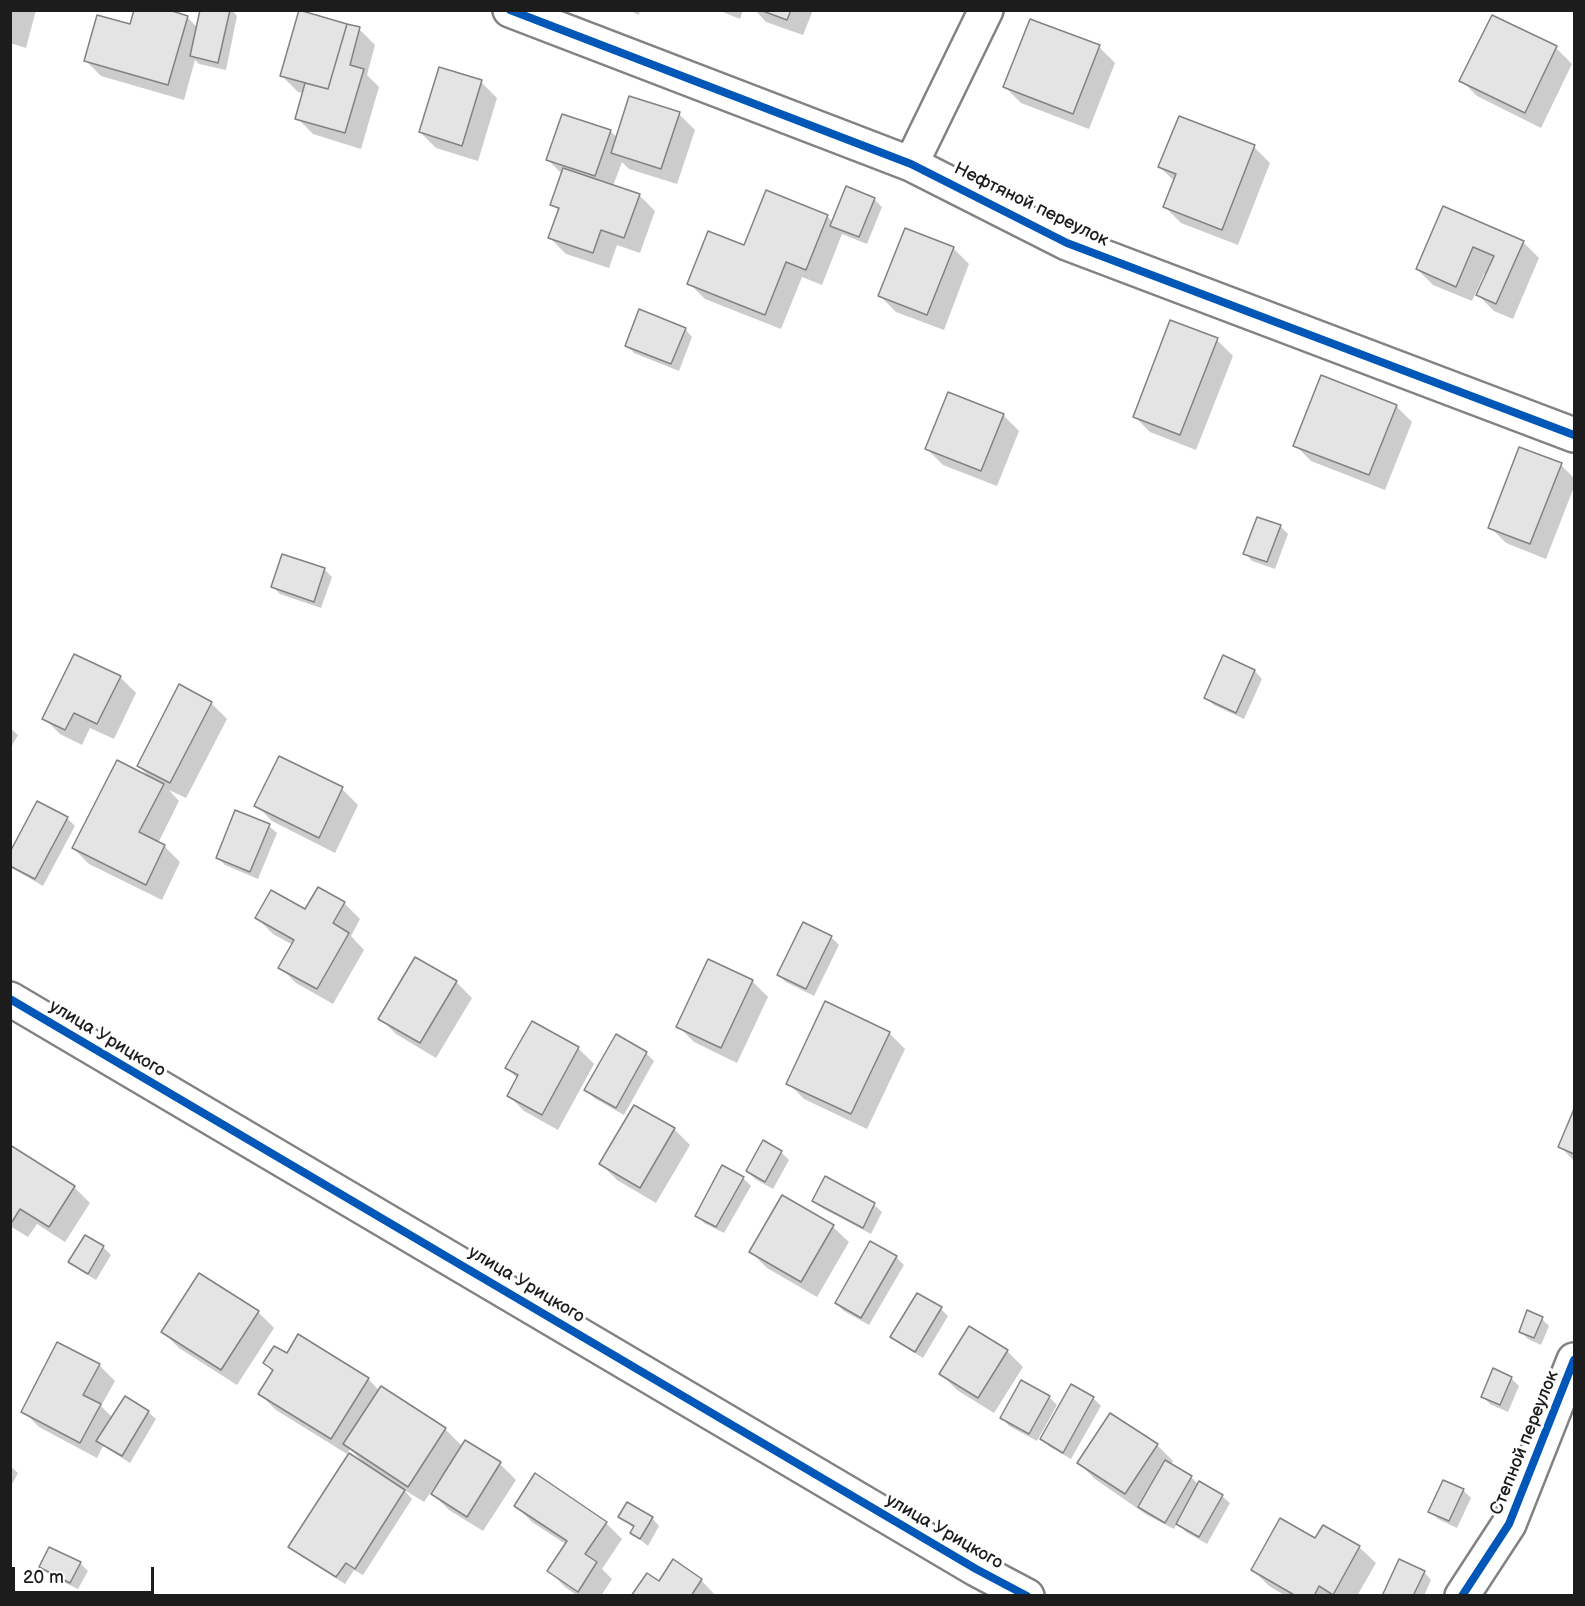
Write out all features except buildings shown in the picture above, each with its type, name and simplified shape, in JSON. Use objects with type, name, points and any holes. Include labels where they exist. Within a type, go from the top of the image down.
[{"type":"street","name":"Нефтяной переулок","points":[[510,10],[911,164],[1067,243],[1575,435]]},
{"type":"street","points":[[911,164],[986,10]]},
{"type":"street","name":"улица Урицкого","points":[[10,999],[976,1569],[1027,1596]]},
{"type":"street","name":"Степной переулок","points":[[1462,1596],[1509,1524],[1575,1360]]},
{"type":"cycle path","points":[[510,10],[911,164],[1067,243],[1574,435]]},
{"type":"cycle path","points":[[10,999],[976,1569],[1027,1596]]},
{"type":"cycle path","points":[[1462,1596],[1509,1524],[1574,1360]]}]
